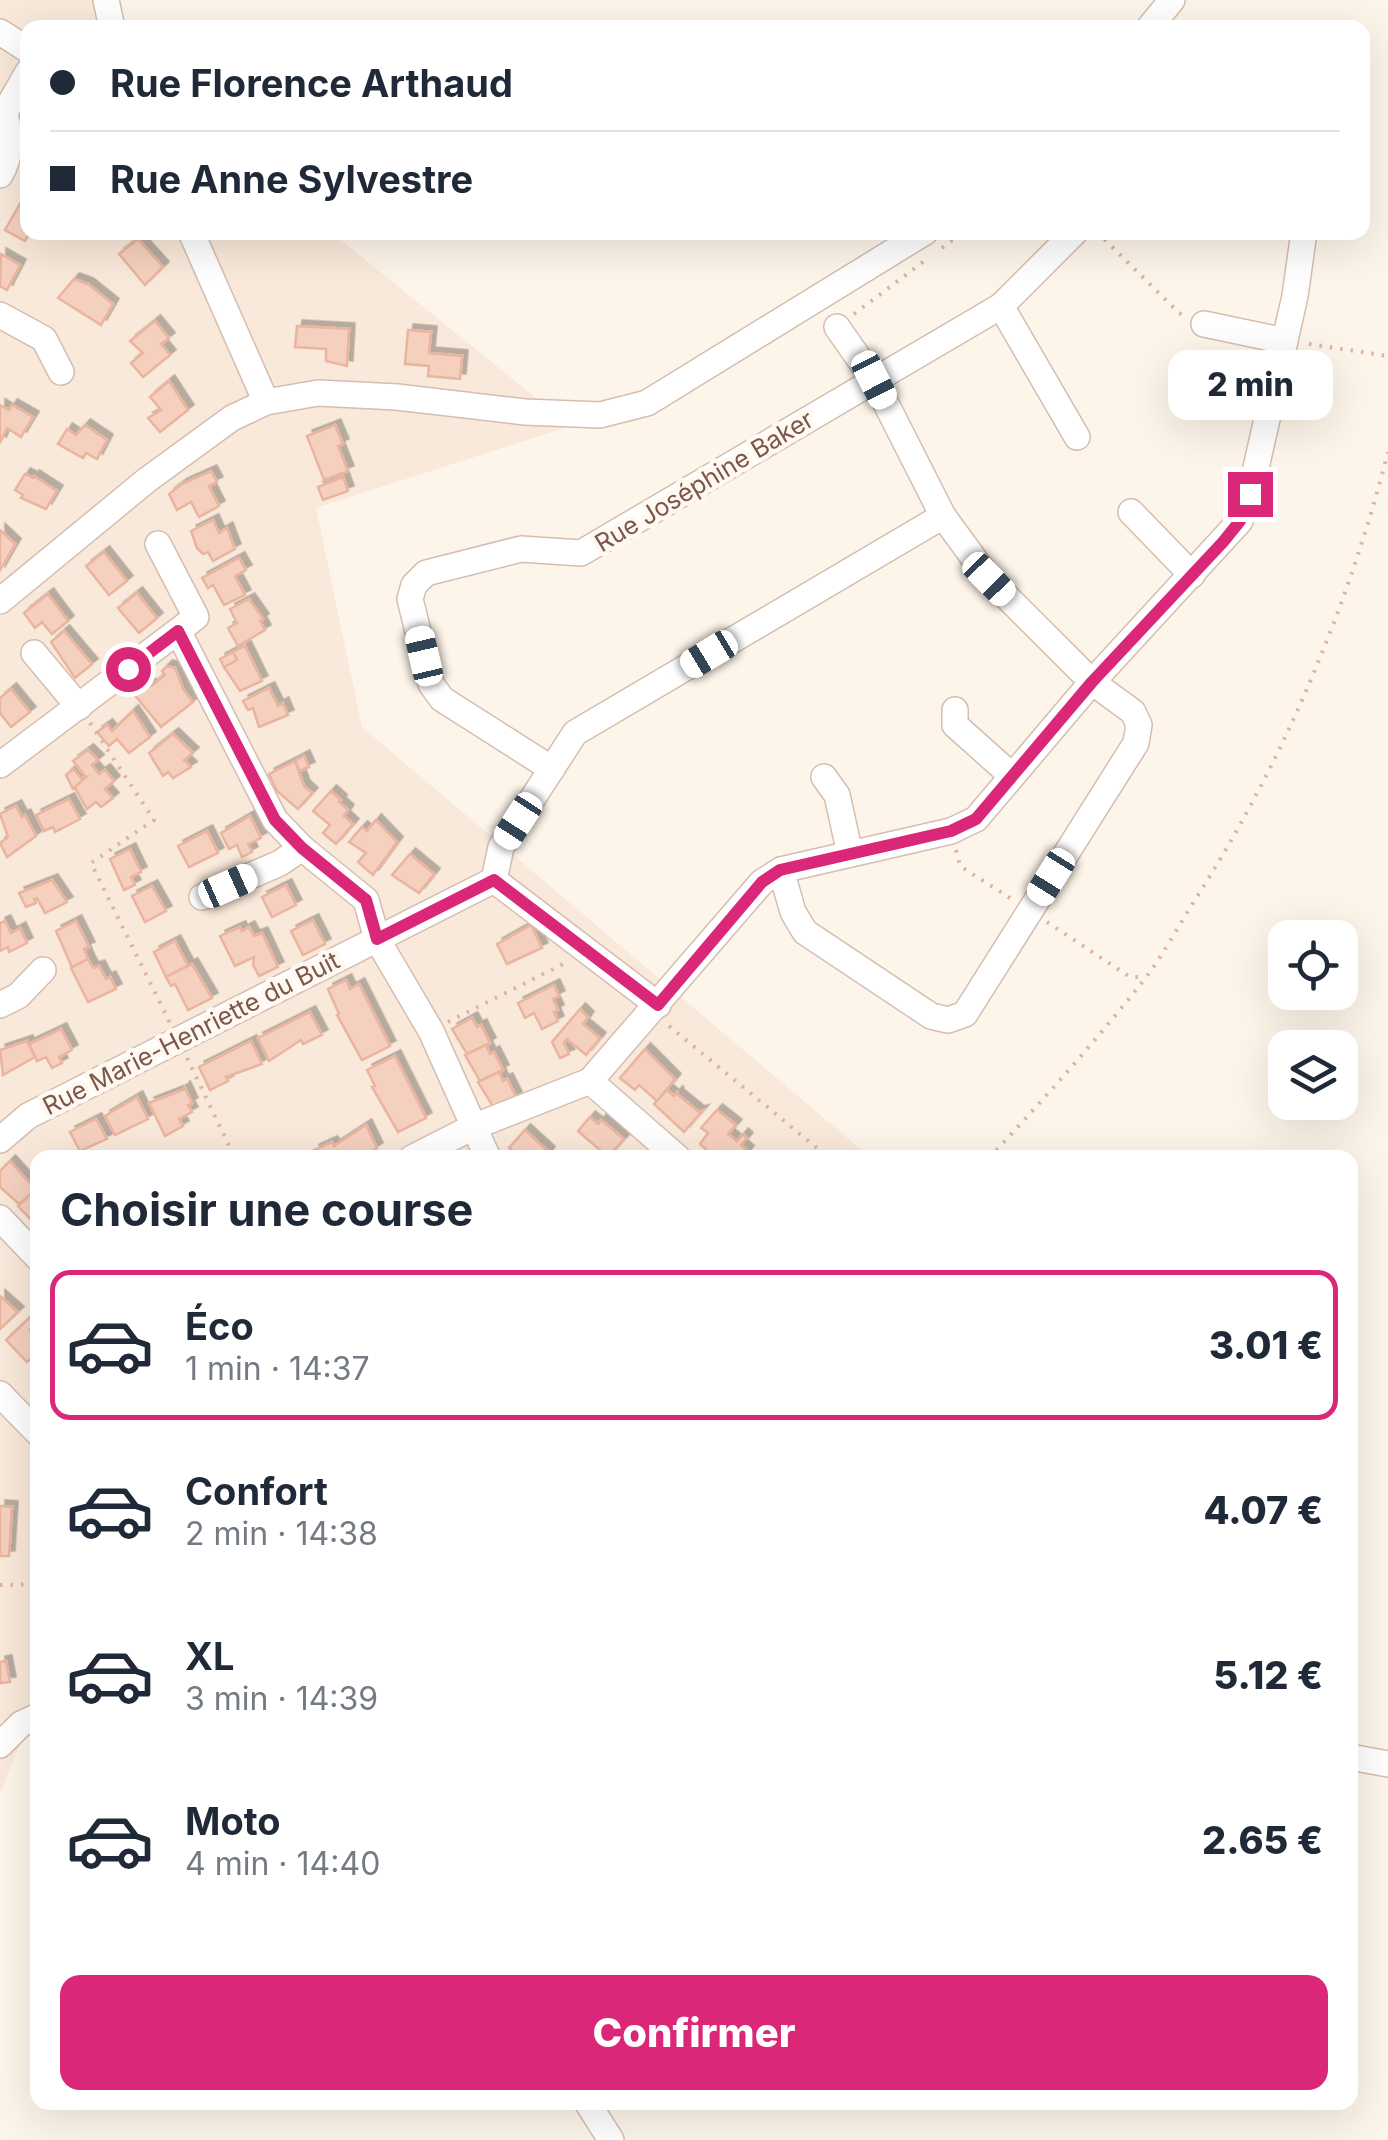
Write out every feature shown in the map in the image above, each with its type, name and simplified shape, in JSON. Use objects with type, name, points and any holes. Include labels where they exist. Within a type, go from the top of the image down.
[{"type":"street","points":[[1156,20],[1172,0]]},
{"type":"street","points":[[0,175],[11,130],[2,114],[20,85]]},
{"type":"street","points":[[195,240],[266,402]]},
{"type":"street","points":[[0,601],[146,480],[232,418],[266,402],[318,393],[397,397],[524,412],[600,415],[616,411],[646,403],[911,240]]},
{"type":"street","name":"Rue Joséphine Baker","points":[[552,769],[442,699],[431,684],[410,600],[414,585],[426,573],[521,548],[580,554],[1001,306],[1067,240]]},
{"type":"street","points":[[428,1150],[473,1127],[590,1081],[762,882],[780,870],[951,831],[976,819],[1092,682],[1240,521],[1285,341],[1303,240]]},
{"type":"street","points":[[1001,306],[1078,437]]},
{"type":"street","points":[[0,316],[44,340],[61,372]]},
{"type":"street","points":[[1204,324],[1285,341]]},
{"type":"street","points":[[780,870],[792,912],[805,932],[931,1016],[948,1020],[965,1014],[1136,744],[1139,725],[1133,712],[1092,682],[989,579],[943,516],[874,380],[837,327]]},
{"type":"street","points":[[1132,512],[1192,574]]},
{"type":"street","points":[[655,1008],[494,880],[501,847],[575,733],[943,516]]},
{"type":"street","points":[[0,765],[196,616],[158,544]]},
{"type":"street","points":[[178,631],[275,820],[302,848],[366,900],[377,939],[430,1031],[484,1150]]},
{"type":"street","points":[[34,652],[79,707]]},
{"type":"street","points":[[954,710],[955,725],[1012,776]]},
{"type":"street","points":[[824,777],[837,795],[850,854]]},
{"type":"street","points":[[202,897],[280,863],[302,848]]},
{"type":"street","name":"Rue Marie-Henriette du Buit","points":[[0,1140],[28,1116],[494,880]]},
{"type":"street","points":[[0,1004],[18,996],[43,970]]},
{"type":"street","points":[[590,1081],[669,1150]]},
{"type":"street","points":[[0,1218],[30,1250]]},
{"type":"street","points":[[0,1394],[30,1426]]},
{"type":"street","points":[[0,1745],[30,1720]]},
{"type":"street","points":[[1358,1758],[1388,1764]]},
{"type":"street","points":[[591,2110],[610,2140]]},
{"type":"path","points":[[837,327],[951,240]]},
{"type":"path","points":[[1106,240],[1179,313],[1204,324]]},
{"type":"path","points":[[1285,341],[1388,356]]},
{"type":"path","points":[[997,1150],[1061,1082],[1146,977],[1230,846],[1314,677],[1367,532],[1388,452]]},
{"type":"path","points":[[79,707],[154,820],[91,863],[230,1150]]},
{"type":"path","points":[[951,831],[960,866],[1130,976],[1146,977]]},
{"type":"path","points":[[430,1031],[588,952]]},
{"type":"path","points":[[655,1008],[817,1150]]},
{"type":"path","points":[[0,1585],[30,1584]]},
{"type":"shaded area","points":[[0,0],[111,0],[115,20],[20,20],[20,240],[341,240],[571,426],[316,508],[362,727],[862,1150],[30,1150],[30,1734],[23,1736],[0,1793]]},
{"type":"building","points":[[20,204],[20,238],[5,230]]},
{"type":"building","points":[[139,240],[163,267],[145,285],[119,254]]},
{"type":"building","points":[[1,254],[20,265],[7,290],[0,286]]},
{"type":"building","points":[[74,279],[88,284],[113,304],[101,325],[58,298]]},
{"type":"building","points":[[155,321],[169,338],[161,344],[170,355],[143,377],[131,363],[143,353],[130,341]]},
{"type":"building","points":[[297,326],[349,329],[347,366],[326,361],[326,349],[295,347]]},
{"type":"building","points":[[408,330],[431,332],[429,353],[462,356],[460,379],[428,376],[429,366],[405,364]]},
{"type":"building","points":[[169,381],[188,410],[160,432],[148,418],[161,410],[150,397]]},
{"type":"building","points":[[0,405],[9,410],[12,405],[33,417],[21,437],[7,428],[0,443]]},
{"type":"building","points":[[85,425],[107,440],[97,459],[86,453],[83,458],[58,444],[67,429],[76,435]]},
{"type":"building","points":[[335,425],[348,471],[324,480],[307,436]]},
{"type":"building","points":[[211,471],[217,482],[209,486],[219,506],[199,517],[191,502],[177,510],[169,494]]},
{"type":"building","points":[[25,474],[57,491],[46,509],[21,498],[23,495],[15,490]]},
{"type":"building","points":[[343,477],[348,491],[323,500],[318,487]]},
{"type":"building","points":[[213,520],[219,533],[227,528],[235,549],[213,561],[208,552],[203,554],[197,548],[191,531]]},
{"type":"building","points":[[0,530],[15,544],[0,570]]},
{"type":"building","points":[[104,552],[127,581],[109,595],[86,566]]},
{"type":"building","points":[[239,558],[246,570],[235,576],[245,595],[224,605],[213,585],[208,588],[202,578]]},
{"type":"building","points":[[137,593],[157,618],[139,633],[118,608]]},
{"type":"building","points":[[48,594],[68,621],[52,634],[42,622],[35,628],[24,613]]},
{"type":"building","points":[[249,599],[263,619],[260,621],[265,630],[238,646],[228,628],[237,623],[230,609]]},
{"type":"building","points":[[64,631],[92,664],[75,678],[51,642]]},
{"type":"building","points":[[245,646],[262,681],[240,691],[224,667],[237,660],[233,652]]},
{"type":"building","points":[[233,652],[237,660],[224,667],[220,659]]},
{"type":"building","points":[[167,666],[175,668],[193,702],[161,727],[133,693],[165,675],[162,671]]},
{"type":"building","points":[[269,688],[288,715],[259,727],[253,708],[248,710],[243,701]]},
{"type":"building","points":[[11,689],[30,712],[11,727],[0,713],[0,698]]},
{"type":"building","points":[[133,711],[150,737],[129,753],[117,739],[109,746],[97,732],[107,725],[112,731]]},
{"type":"building","points":[[173,734],[193,753],[184,760],[191,767],[173,778],[168,772],[163,776],[149,753]]},
{"type":"building","points":[[88,750],[98,760],[92,765],[99,774],[105,770],[114,781],[105,789],[113,798],[101,807],[96,802],[87,809],[74,786],[86,777],[73,761]]},
{"type":"building","points":[[304,756],[309,767],[300,771],[295,761]]},
{"type":"building","points":[[295,761],[304,786],[312,793],[298,809],[277,791],[269,774]]},
{"type":"building","points":[[73,769],[81,778],[86,777],[73,789],[66,775]]},
{"type":"building","points":[[331,791],[348,810],[344,816],[353,824],[336,844],[323,833],[330,825],[313,811]]},
{"type":"building","points":[[69,799],[80,819],[55,832],[53,827],[44,831],[36,815]]},
{"type":"building","points":[[16,806],[36,836],[7,857],[0,843],[8,837],[0,814]]},
{"type":"building","points":[[250,816],[261,838],[248,844],[252,852],[242,857],[237,845],[229,849],[221,833]]},
{"type":"building","points":[[376,820],[397,842],[373,875],[358,862],[366,853],[349,842],[362,827],[367,831]]},
{"type":"building","points":[[207,831],[218,853],[189,867],[178,846]]},
{"type":"building","points":[[130,849],[141,872],[131,877],[135,885],[124,890],[110,859]]},
{"type":"building","points":[[410,854],[434,874],[419,893],[392,875]]},
{"type":"building","points":[[52,880],[67,902],[45,913],[37,898],[36,903],[26,907],[19,893]]},
{"type":"building","points":[[286,885],[296,905],[272,917],[262,897]]},
{"type":"building","points":[[152,886],[166,911],[145,922],[132,896]]},
{"type":"building","points":[[313,920],[325,944],[303,955],[291,931]]},
{"type":"building","points":[[5,921],[11,933],[20,928],[27,943],[9,952],[8,947],[0,951],[0,923]]},
{"type":"building","points":[[76,921],[89,947],[84,949],[88,959],[72,967],[56,931]]},
{"type":"building","points":[[531,925],[542,948],[507,964],[497,944]]},
{"type":"building","points":[[240,927],[242,931],[249,927],[254,936],[262,933],[278,967],[259,976],[253,965],[254,957],[235,966],[220,936]]},
{"type":"building","points":[[175,941],[188,966],[166,977],[154,952]]},
{"type":"building","points":[[88,959],[93,968],[99,966],[106,979],[110,977],[116,989],[88,1002],[71,968]]},
{"type":"building","points":[[192,964],[212,998],[188,1010],[175,984],[171,986],[166,977]]},
{"type":"building","points":[[346,980],[350,989],[359,984],[390,1046],[362,1060],[337,1015],[328,989]]},
{"type":"building","points":[[554,985],[559,996],[553,999],[558,1021],[542,1029],[534,1013],[525,1018],[518,1003]]},
{"type":"building","points":[[580,1009],[588,1017],[583,1024],[600,1038],[586,1055],[567,1039],[564,1043],[569,1054],[560,1058],[552,1042]]},
{"type":"building","points":[[310,1012],[322,1035],[303,1044],[301,1040],[269,1061],[258,1038]]},
{"type":"building","points":[[472,1018],[477,1027],[481,1025],[490,1043],[467,1054],[452,1029]]},
{"type":"building","points":[[61,1029],[72,1050],[59,1057],[62,1063],[52,1068],[46,1057],[37,1061],[29,1044]]},
{"type":"building","points":[[27,1041],[35,1057],[3,1075],[0,1050]]},
{"type":"building","points":[[251,1041],[262,1064],[226,1077],[228,1081],[210,1090],[199,1067]]},
{"type":"building","points":[[486,1045],[503,1070],[480,1081],[465,1055]]},
{"type":"building","points":[[645,1049],[675,1079],[657,1101],[639,1085],[635,1090],[620,1078]]},
{"type":"building","points":[[395,1056],[426,1118],[398,1132],[372,1087],[375,1086],[367,1070]]},
{"type":"building","points":[[499,1072],[516,1097],[494,1108],[478,1082]]},
{"type":"building","points":[[184,1086],[192,1103],[188,1105],[192,1112],[179,1119],[183,1126],[165,1136],[149,1103],[185,1089]]},
{"type":"building","points":[[667,1090],[674,1096],[678,1091],[702,1111],[684,1132],[654,1104]]},
{"type":"building","points":[[137,1097],[148,1119],[115,1135],[105,1116]]},
{"type":"building","points":[[717,1110],[736,1125],[728,1134],[737,1141],[743,1134],[747,1138],[741,1145],[747,1150],[707,1150],[700,1144],[708,1133],[701,1128]]},
{"type":"building","points":[[590,1117],[598,1124],[601,1120],[624,1139],[614,1150],[600,1150],[578,1131]]},
{"type":"building","points":[[96,1119],[107,1139],[79,1150],[70,1132]]},
{"type":"building","points":[[366,1125],[377,1148],[314,1150],[332,1142],[334,1146]]},
{"type":"building","points":[[525,1130],[547,1150],[511,1150]]},
{"type":"building","points":[[10,1161],[30,1183],[30,1195],[19,1204],[0,1187],[0,1171]]},
{"type":"building","points":[[30,1195],[30,1219],[18,1206]]},
{"type":"building","points":[[0,1296],[18,1312],[0,1329]]},
{"type":"building","points":[[30,1318],[30,1359],[27,1362],[6,1340]]},
{"type":"building","points":[[0,1506],[12,1507],[9,1556],[0,1556]]},
{"type":"building","points":[[6,1661],[10,1682],[0,1683],[0,1662]]},
{"type":"route","points":[[128,669],[178,631],[275,820],[302,848],[366,900],[377,939],[494,880],[658,1005],[762,882],[780,870],[951,831],[976,819],[1092,682],[1223,542],[1240,521],[1250,494]]}]
